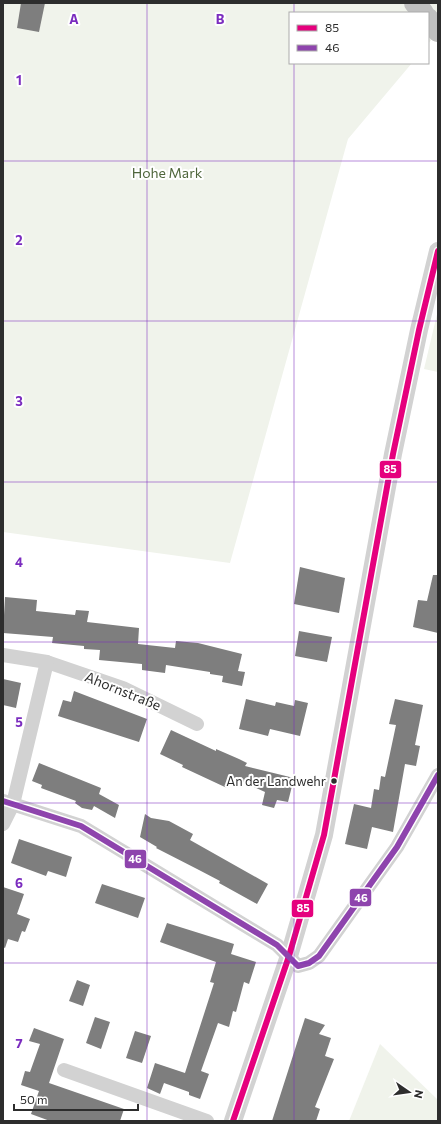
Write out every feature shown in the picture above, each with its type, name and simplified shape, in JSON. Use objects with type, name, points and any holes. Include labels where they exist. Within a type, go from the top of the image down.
[{"type":"highway","points":[[429,19],[438,30]]},
{"type":"street","points":[[233,1121],[289,956],[316,864],[327,820],[393,454],[419,330],[438,252]]},
{"type":"street","name":"Ahornstraße","points":[[3,655],[47,662],[123,688],[197,724]]},
{"type":"street","points":[[3,824],[47,662]]},
{"type":"street","points":[[8,802],[81,826],[277,945],[298,966],[309,963],[319,956],[397,848],[438,775]]},
{"type":"street","points":[[64,1070],[207,1121]]},
{"type":"green space","name":"Hohe Mark","points":[[3,3],[438,3],[438,32],[429,43],[429,12],[289,12],[289,64],[411,64],[348,139],[230,563],[3,532]]},
{"type":"green space","points":[[438,310],[438,372],[424,369]]},
{"type":"green space","points":[[380,1044],[438,1100],[438,1121],[349,1121]]},
{"type":"building","points":[[21,3],[45,3],[39,32],[17,28]]},
{"type":"building","points":[[300,567],[345,578],[339,613],[294,604]]},
{"type":"building","points":[[433,575],[438,575],[438,633],[413,627],[418,600],[427,601]]},
{"type":"building","points":[[5,597],[37,600],[36,611],[75,615],[76,610],[89,611],[87,622],[139,628],[138,644],[175,648],[176,641],[198,643],[242,654],[238,671],[245,672],[242,686],[222,682],[223,676],[210,674],[210,672],[166,665],[165,673],[142,670],[142,664],[99,660],[100,650],[84,649],[84,646],[52,643],[53,637],[3,633]]},
{"type":"building","points":[[299,631],[332,637],[327,662],[295,656]]},
{"type":"building","points":[[3,679],[21,683],[16,708],[3,705]]},
{"type":"building","points":[[74,691],[147,719],[139,742],[58,716],[63,700],[71,702]]},
{"type":"building","points":[[246,699],[275,706],[276,702],[294,706],[295,700],[308,703],[300,736],[270,729],[268,736],[239,729]]},
{"type":"building","points":[[395,699],[423,705],[415,745],[420,746],[416,766],[405,764],[393,832],[372,827],[367,849],[345,844],[354,804],[371,808],[374,789],[379,790],[381,776],[385,777],[396,725],[389,724]]},
{"type":"building","points":[[171,730],[216,751],[216,749],[239,759],[247,763],[245,766],[294,778],[288,802],[277,800],[274,808],[262,805],[265,792],[232,777],[227,788],[182,767],[183,765],[160,754]]},
{"type":"building","points":[[39,763],[101,788],[99,794],[119,805],[115,818],[94,806],[92,810],[82,808],[75,803],[76,801],[41,788],[42,785],[32,781]]},
{"type":"building","points":[[145,814],[151,818],[169,821],[193,834],[190,840],[268,884],[257,904],[219,883],[220,881],[156,848],[157,847],[140,837]]},
{"type":"building","points":[[19,839],[72,857],[66,877],[48,871],[46,876],[11,863]]},
{"type":"building","points":[[102,884],[145,898],[138,918],[95,903]]},
{"type":"building","points":[[3,887],[24,894],[17,914],[30,919],[25,932],[22,931],[18,942],[8,939],[5,948],[3,947]]},
{"type":"building","points":[[167,923],[234,944],[231,954],[256,962],[249,984],[244,982],[236,1012],[233,1011],[229,1027],[218,1023],[201,1071],[209,1074],[200,1099],[189,1095],[189,1092],[164,1083],[160,1094],[147,1088],[155,1063],[185,1073],[214,983],[210,982],[216,962],[160,942]]},
{"type":"building","points":[[77,980],[90,985],[83,1006],[69,1001]]},
{"type":"building","points":[[95,1017],[110,1022],[101,1049],[86,1043]]},
{"type":"building","points":[[305,1018],[325,1025],[319,1034],[331,1038],[325,1056],[334,1059],[315,1107],[320,1109],[316,1121],[272,1121]]},
{"type":"building","points":[[34,1028],[64,1039],[49,1083],[124,1109],[120,1121],[50,1121],[31,1114],[39,1091],[21,1085],[25,1071],[30,1072],[40,1044],[29,1041]]},
{"type":"building","points":[[135,1031],[151,1036],[142,1063],[126,1058]]},
{"type":"transit line","name":"85","points":[[233,1121],[289,956],[324,835],[393,454],[419,330],[438,251]]},
{"type":"transit line","name":"46","points":[[3,801],[81,826],[277,945],[298,966],[309,963],[319,956],[397,847],[438,775]]},
{"type":"place","name":"An der Landwehr","points":[[334,781]]}]
